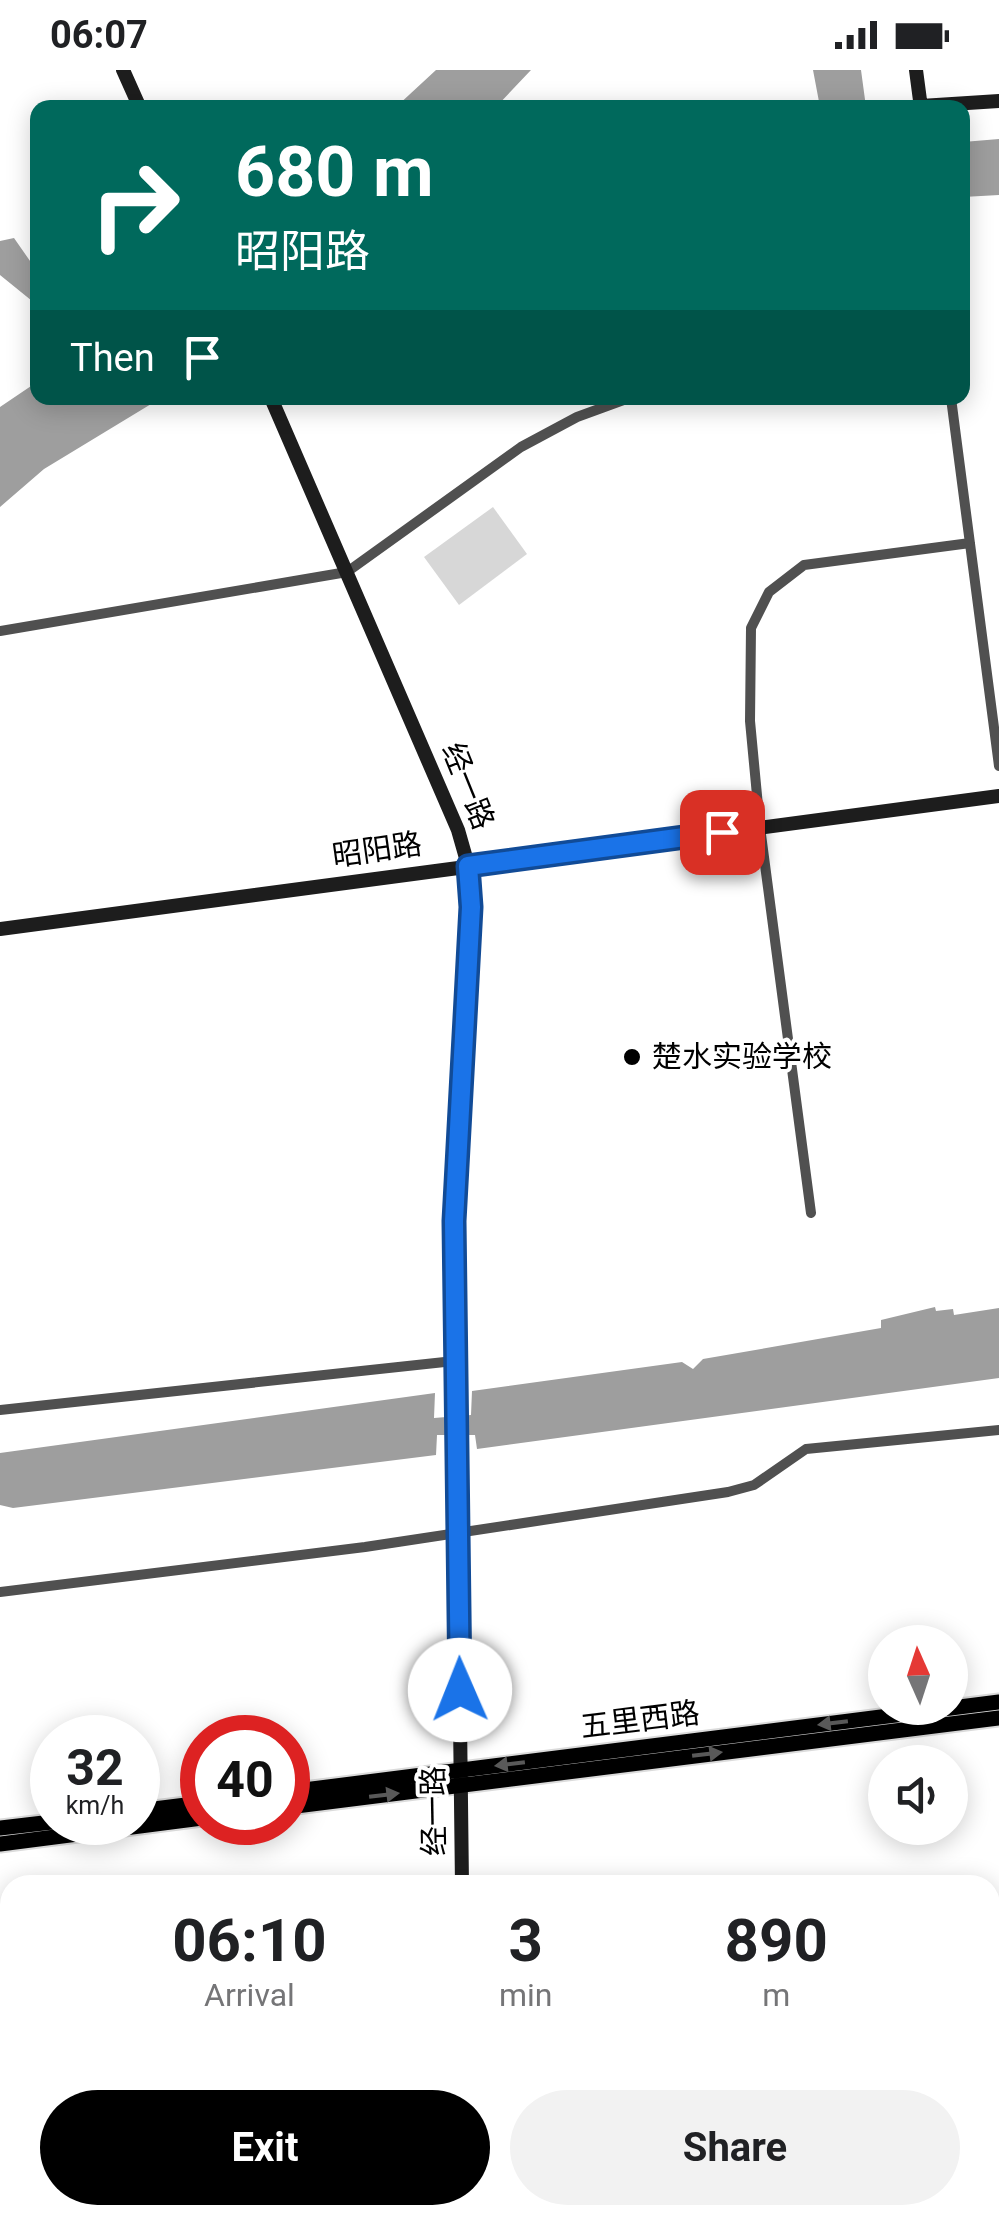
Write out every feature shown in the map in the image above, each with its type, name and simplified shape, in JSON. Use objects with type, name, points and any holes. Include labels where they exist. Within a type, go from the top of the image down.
[{"type":"main road","name":"五里西路","points":[[310,1803],[461,1778],[999,1702]]},
{"type":"main road","name":"五里西路","points":[[310,1790],[461,1778],[999,1718]]},
{"type":"main road","points":[[0,1844],[180,1821]]},
{"type":"main road","points":[[0,1828],[30,1825]]},
{"type":"street","points":[[123,70],[136,100]]},
{"type":"street","points":[[916,70],[924,100]]},
{"type":"street","points":[[926,70],[926,100]]},
{"type":"street","points":[[970,103],[999,100]]},
{"type":"street","name":"经一路","points":[[274,405],[458,830],[468,866],[471,907],[454,1221],[462,1875]]},
{"type":"street","points":[[0,631],[347,572],[521,447],[610,405]]},
{"type":"street","points":[[953,405],[999,766]]},
{"type":"street","points":[[810,1213],[760,828],[748,649],[751,628],[769,592],[804,565],[970,543]]},
{"type":"street","name":"昭阳路","points":[[0,929],[999,796]]},
{"type":"street","points":[[0,1410],[454,1361]]},
{"type":"street","points":[[0,1592],[459,1532],[728,1492],[754,1485],[806,1449],[999,1430]]},
{"type":"shaded area","points":[[436,70],[531,70],[503,100],[404,100]]},
{"type":"shaded area","points":[[813,70],[861,70],[865,100],[819,100]]},
{"type":"shaded area","points":[[999,139],[999,195],[970,197],[970,141]]},
{"type":"shaded area","points":[[14,238],[30,261],[30,299],[0,275],[0,241]]},
{"type":"shaded area","points":[[30,387],[30,405],[149,405],[44,469],[0,507],[0,407]]},
{"type":"shaded area","points":[[493,507],[527,554],[459,605],[424,557]]},
{"type":"shaded area","points":[[935,1307],[936,1311],[953,1309],[954,1315],[999,1308],[999,1378],[477,1449],[475,1435],[437,1435],[436,1455],[13,1508],[0,1505],[0,1453],[435,1393],[434,1418],[471,1415],[472,1391],[682,1362],[693,1369],[703,1359],[881,1328],[881,1320]]},
{"type":"place","name":"楚水实验学校","points":[[632,1057]]},
{"type":"route","points":[[460,1690],[454,1221],[471,907],[468,866],[722,832]]}]
